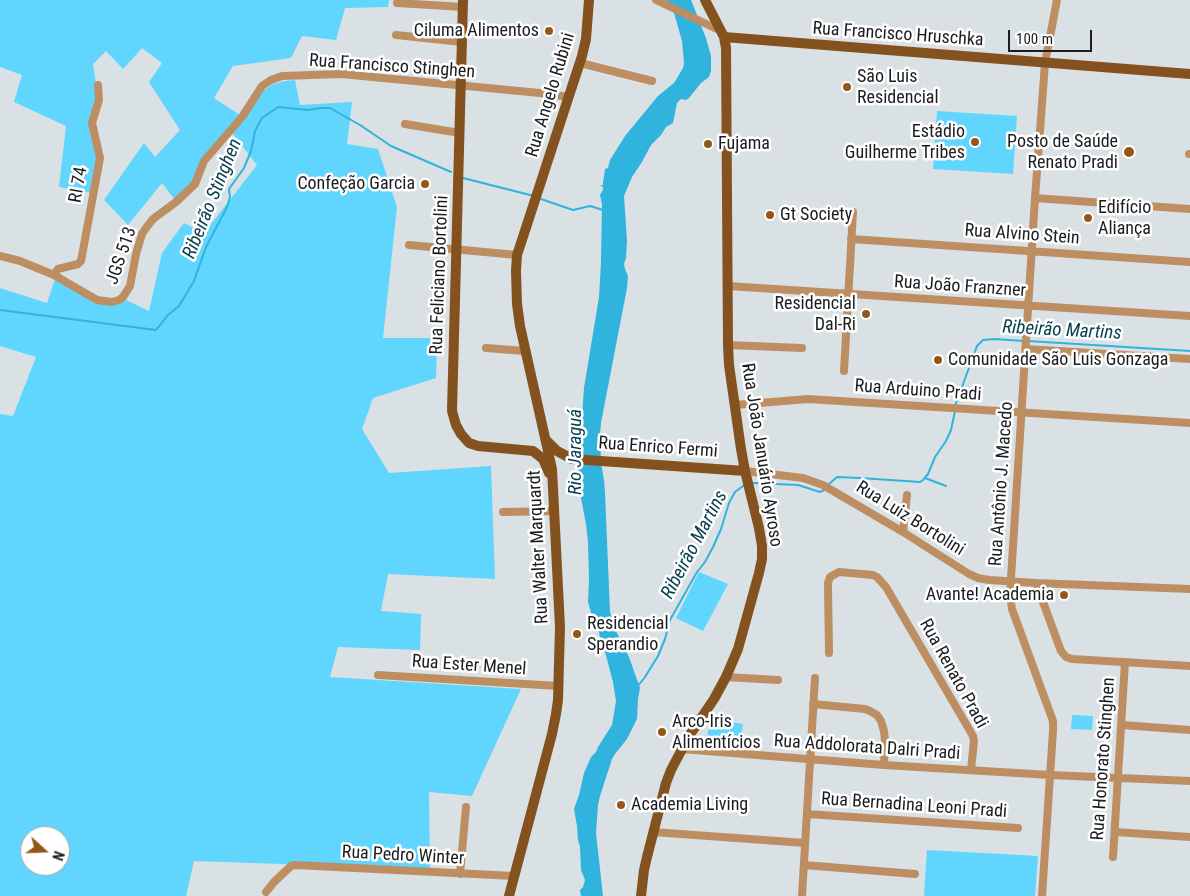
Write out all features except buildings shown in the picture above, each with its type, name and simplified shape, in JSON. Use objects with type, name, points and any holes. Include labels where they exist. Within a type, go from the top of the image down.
[{"type":"main road","name":"Rua Angelo Rubini","points":[[536,197],[580,63],[586,38],[589,0]]},
{"type":"main road","name":"Rua João Januário Ayroso","points":[[641,896],[644,870],[666,783],[681,750],[726,677],[738,649],[762,559],[759,528],[747,480],[735,405],[728,344],[727,59],[723,34],[705,0]]},
{"type":"main road","name":"Rua Feliciano Bortolini","points":[[463,4],[452,410],[456,425],[469,443],[478,446],[532,451]]},
{"type":"main road","name":"Rua Francisco Hruschka","points":[[723,34],[1190,74]]},
{"type":"main road","name":"Rua Walter Marquardt","points":[[509,896],[552,734],[558,686],[560,627],[551,463],[525,351],[517,304],[517,255],[536,197]]},
{"type":"main road","points":[[546,440],[540,448],[532,451],[545,462],[553,483]]},
{"type":"main road","name":"Rua Enrico Fermi","points":[[546,440],[561,454],[573,459],[604,461],[747,480]]},
{"type":"street","points":[[656,0],[710,25],[723,34]]},
{"type":"street","name":"Rua Antônio J. Macedo","points":[[1042,896],[1053,721],[1012,609],[1010,594],[1045,63],[1057,0]]},
{"type":"street","points":[[397,3],[463,4]]},
{"type":"street","points":[[396,35],[462,42]]},
{"type":"street","points":[[580,63],[652,81]]},
{"type":"street","name":"Rua Francisco Stinghen","points":[[200,172],[204,161],[242,117],[262,86],[282,76],[341,74],[569,97]]},
{"type":"street","name":"RI 74","points":[[54,275],[58,269],[78,264],[81,261],[100,158],[92,124],[99,100],[98,85]]},
{"type":"street","points":[[405,124],[460,133]]},
{"type":"street","name":"JGS 513","points":[[0,256],[54,275],[96,300],[112,302],[123,298],[130,286],[142,234],[153,219],[176,202],[195,184],[200,172]]},
{"type":"street","points":[[1035,198],[1190,209]]},
{"type":"street","points":[[844,371],[852,212]]},
{"type":"street","name":"Rua Alvino Stein","points":[[851,239],[1190,262]]},
{"type":"street","points":[[409,245],[517,255]]},
{"type":"street","name":"Rua João Franzner","points":[[728,286],[1190,316]]},
{"type":"street","points":[[728,344],[802,348]]},
{"type":"street","points":[[1026,344],[1190,360]]},
{"type":"street","points":[[486,348],[525,351]]},
{"type":"street","name":"Rua Arduino Pradi","points":[[735,405],[808,399],[1190,423]]},
{"type":"street","name":"Rua Luiz Bortolini","points":[[747,480],[803,478],[823,485],[978,578],[1036,583],[1190,589]]},
{"type":"street","points":[[903,532],[907,495]]},
{"type":"street","points":[[502,512],[555,511]]},
{"type":"street","name":"Rua Renato Pradi","points":[[829,653],[828,582],[830,577],[839,572],[877,577],[886,587],[973,736],[971,770]]},
{"type":"street","points":[[1036,583],[1061,651],[1066,657],[1072,659],[1190,666]]},
{"type":"street","name":"Rua Honorato Stinghen","points":[[1113,857],[1125,662]]},
{"type":"street","name":"Rua Ester Menel","points":[[378,674],[558,686]]},
{"type":"street","points":[[726,677],[778,680]]},
{"type":"street","points":[[802,896],[815,678]]},
{"type":"street","points":[[813,704],[865,709],[877,715],[884,731],[884,765]]},
{"type":"street","points":[[1122,725],[1190,730]]},
{"type":"street","name":"Rua Addolorata Dalri Pradi","points":[[681,750],[884,765],[1190,781]]},
{"type":"street","points":[[460,874],[466,807]]},
{"type":"street","name":"Rua Bernadina Leoni Pradi","points":[[807,814],[1018,828]]},
{"type":"street","points":[[653,832],[805,842]]},
{"type":"street","points":[[1115,832],[1190,837]]},
{"type":"street","name":"Rua Pedro Winter","points":[[266,892],[291,866],[295,865],[514,876]]},
{"type":"street","points":[[804,865],[914,874]]},
{"type":"shaded area","points":[[0,0],[389,0],[388,7],[345,8],[336,40],[302,36],[291,58],[233,66],[214,98],[240,115],[197,178],[175,200],[162,183],[128,225],[104,200],[144,143],[155,157],[180,130],[149,82],[162,63],[142,48],[123,69],[106,51],[93,64],[98,97],[90,124],[98,158],[92,193],[59,187],[66,126],[14,102],[22,75],[0,67]]},
{"type":"shaded area","points":[[666,0],[691,0],[706,38],[711,56],[711,71],[709,77],[701,83],[689,98],[686,100],[681,99],[677,103],[673,123],[666,127],[651,145],[632,177],[624,196],[627,241],[624,264],[628,276],[627,288],[600,434],[605,493],[610,612],[640,688],[637,719],[627,739],[612,759],[598,805],[596,833],[603,896],[581,896],[580,890],[585,880],[581,870],[580,847],[574,809],[584,773],[591,757],[612,725],[616,701],[604,648],[595,623],[591,619],[588,602],[588,542],[577,465],[584,388],[599,297],[602,204],[600,195],[603,190],[603,187],[600,185],[603,185],[605,169],[608,168],[610,160],[625,136],[658,96],[674,83],[683,68],[682,41],[674,13]]},
{"type":"shaded area","points":[[295,80],[300,105],[352,102],[347,144],[378,149],[397,207],[383,338],[437,338],[436,378],[373,398],[362,429],[389,473],[491,466],[495,579],[388,574],[381,611],[421,614],[420,650],[338,647],[330,677],[521,689],[472,796],[429,792],[430,869],[194,861],[186,896],[0,896],[0,414],[13,416],[36,357],[0,346],[0,288],[47,303],[57,273],[103,300],[122,298],[149,311],[162,253],[184,223],[204,233],[257,165],[232,133],[256,98],[273,84]]},
{"type":"shaded area","name":"Estádio Guilherme Tribes","points":[[937,111],[1017,116],[1013,174],[933,169]]},
{"type":"shaded area","points":[[699,572],[728,584],[703,631],[676,618]]},
{"type":"shaded area","points":[[1072,715],[1093,716],[1092,730],[1071,729]]},
{"type":"shaded area","points":[[710,719],[743,724],[739,749],[706,745]]},
{"type":"shaded area","points":[[927,850],[1038,856],[1035,896],[924,896]]},
{"type":"waterway","name":"Ribeirão Stinghen","points":[[0,310],[156,330],[168,315],[179,306],[194,281],[206,247],[227,207],[230,197],[229,189],[244,168],[251,151],[255,131],[262,118],[278,107],[308,110],[330,108],[391,146],[451,172]]},
{"type":"waterway","name":"Ribeirão Stinghen","points":[[463,178],[534,196]]},
{"type":"waterway","name":"Ribeirão Stinghen","points":[[541,199],[573,210],[590,206],[603,210]]},
{"type":"waterway","name":"Ribeirão Martins","points":[[955,406],[977,346],[983,340],[1023,341]]},
{"type":"waterway","name":"Ribeirão Martins","points":[[1028,341],[1190,351]]},
{"type":"waterway","name":"Ribeirão Martins","points":[[829,484],[837,477],[920,482],[928,474],[935,457],[946,441],[951,430],[955,411]]},
{"type":"waterway","points":[[925,478],[946,486]]},
{"type":"waterway","name":"Ribeirão Martins","points":[[753,483],[798,485],[820,492],[824,490]]},
{"type":"waterway","name":"Ribeirão Martins","points":[[637,687],[658,656],[670,620],[713,547],[729,503],[735,492],[746,485]]},
{"type":"place","name":"Ciluma Alimentos","points":[[549,31]]},
{"type":"place","name":"São Luis Residencial","points":[[847,87]]},
{"type":"place","name":"Estádio Guilherme Tribes","points":[[975,142]]},
{"type":"place","name":"Fujama","points":[[708,144]]},
{"type":"place","name":"Posto de Saúde Renato Pradi","points":[[1129,152]]},
{"type":"place","name":"Confeção Garcia","points":[[425,184]]},
{"type":"place","name":"Gt Society","points":[[770,215]]},
{"type":"place","name":"Edifício Aliança","points":[[1088,218]]},
{"type":"place","name":"Residencial Dal-Ri","points":[[866,314]]},
{"type":"place","name":"Comunidade São Luis Gonzaga","points":[[938,360]]},
{"type":"place","name":"Avante! Academia","points":[[1064,595]]},
{"type":"place","name":"Residencial Sperandio","points":[[577,634]]},
{"type":"place","name":"Arco-Iris Alimentícios","points":[[662,732]]},
{"type":"place","name":"Academia Living","points":[[621,805]]},
{"type":"water label","name":"Rio Jaraguá","points":[[576,452]]}]
